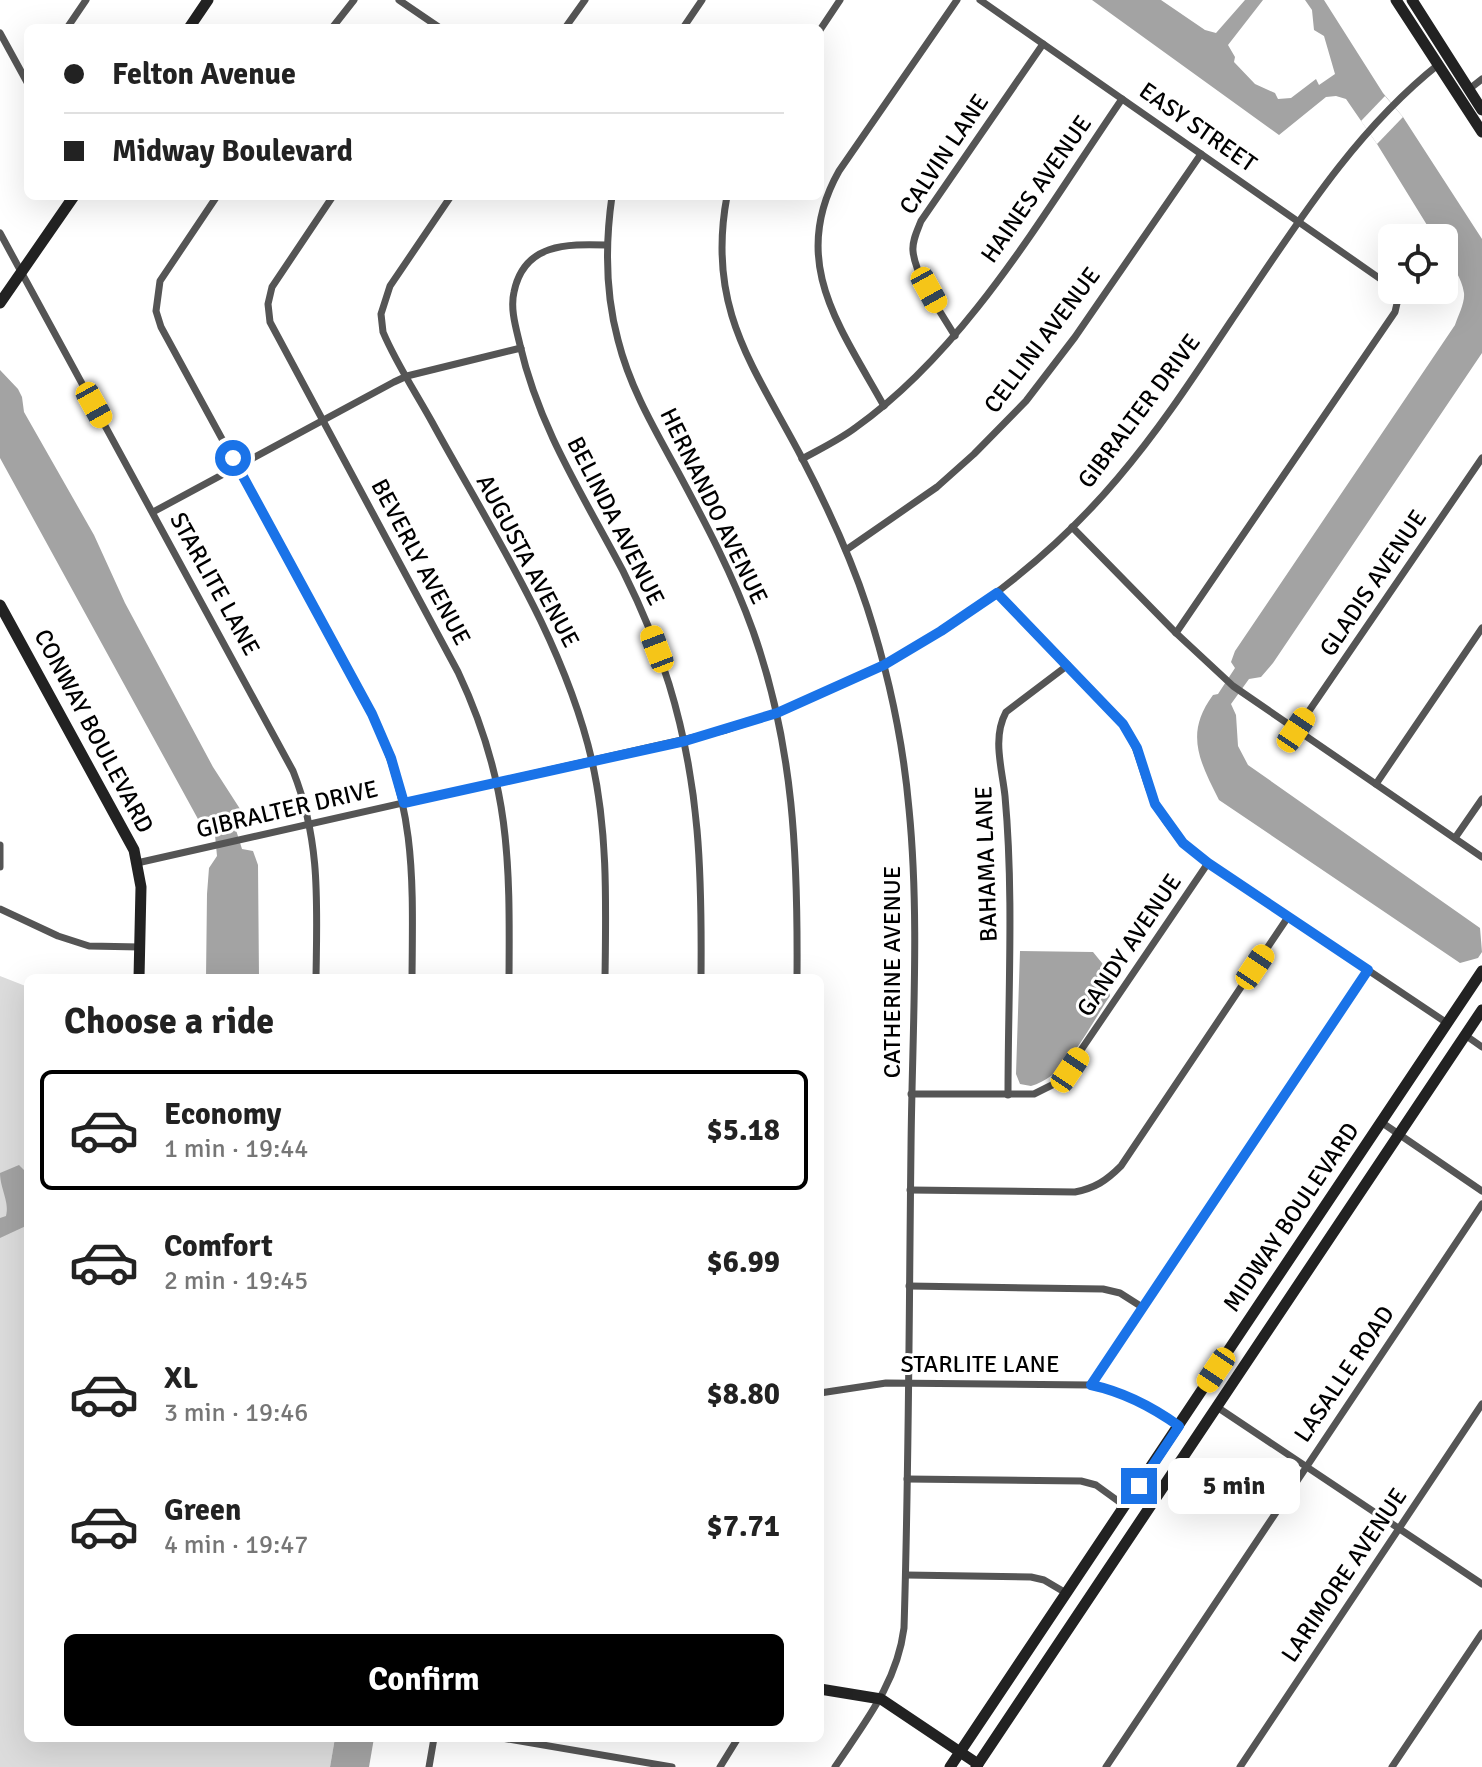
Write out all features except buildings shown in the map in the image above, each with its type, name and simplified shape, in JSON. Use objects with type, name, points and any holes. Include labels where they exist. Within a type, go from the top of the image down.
[{"type":"street","points":[[70,24],[86,0]]},
{"type":"street","points":[[192,24],[208,0]]},
{"type":"street","points":[[335,24],[354,0]]},
{"type":"street","points":[[399,0],[434,24]]},
{"type":"street","points":[[568,24],[585,0]]},
{"type":"street","points":[[686,24],[702,0]]},
{"type":"street","points":[[824,24],[840,0]]},
{"type":"street","points":[[884,406],[824,294],[817,257],[820,220],[839,171],[957,0]]},
{"type":"street","name":"EASY STREET","points":[[980,0],[1378,278]]},
{"type":"street","points":[[1412,0],[1443,62]]},
{"type":"street","points":[[1399,1],[1464,93],[1482,132]]},
{"type":"street","points":[[0,33],[24,77]]},
{"type":"street","name":"CALVIN LANE","points":[[955,336],[916,266],[913,251],[915,235],[921,221],[1043,44]]},
{"type":"street","name":"GIBRALTER DRIVE","points":[[137,863],[685,741],[777,713],[884,665],[941,631],[997,593],[1072,527],[1116,480],[1166,417],[1298,222],[1368,131],[1443,62]]},
{"type":"street","points":[[19,68],[24,65]]},
{"type":"street","points":[[1464,93],[1482,79]]},
{"type":"street","points":[[1464,93],[1482,110]]},
{"type":"street","name":"HAINES AVENUE","points":[[802,459],[853,430],[884,406],[955,336],[987,295],[1122,99]]},
{"type":"street","name":"CELLINI AVENUE","points":[[846,550],[937,487],[1026,401],[1075,337],[1201,154]]},
{"type":"street","points":[[0,303],[71,200]]},
{"type":"street","points":[[214,200],[160,281],[156,311],[161,327],[372,714],[391,758],[404,803],[413,866],[412,974]]},
{"type":"street","name":"BEVERLY AVENUE","points":[[330,200],[278,277],[268,304],[270,322],[458,672],[482,727],[498,782],[509,861],[509,974]]},
{"type":"street","name":"AUGUSTA AVENUE","points":[[448,200],[390,286],[381,314],[383,332],[549,639],[573,695],[592,761],[605,855],[605,974]]},
{"type":"street","name":"HERNANDO AVENUE","points":[[612,200],[606,245],[608,288],[612,319],[628,372],[645,412],[729,571],[754,635],[777,713],[795,831],[797,974]]},
{"type":"street","name":"CATHERINE AVENUE","points":[[726,200],[721,268],[731,317],[748,359],[846,550],[884,665],[903,760],[912,837],[906,1575],[901,1648],[881,1699],[835,1767]]},
{"type":"street","name":"STARLITE LANE","points":[[0,233],[286,757],[311,824],[317,887],[316,974]]},
{"type":"street","name":"BELINDA AVENUE","points":[[606,245],[553,247],[538,254],[525,266],[517,280],[513,310],[533,393],[551,437],[624,573],[649,627],[669,683],[685,741],[701,850],[701,974]]},
{"type":"street","name":"EASY STREET","points":[[1176,633],[1395,312],[1397,304]]},
{"type":"street","points":[[153,512],[407,376],[521,348]]},
{"type":"street","name":"GLADIS AVENUE","points":[[1296,730],[1482,458]]},
{"type":"street","points":[[1072,527],[1218,674],[1248,698],[1482,857]]},
{"type":"street","points":[[997,593],[1123,724],[1137,748],[1149,789],[1162,816],[1183,843],[1208,863],[1447,1023]]},
{"type":"street","name":"CONWAY BOULEVARD","points":[[0,605],[126,833],[137,863],[141,887],[139,974]]},
{"type":"street","points":[[1376,784],[1482,628]]},
{"type":"street","name":"BAHAMA LANE","points":[[1008,1095],[1009,866],[1007,815],[998,739],[1000,724],[1006,712],[1068,665]]},
{"type":"street","points":[[1455,838],[1482,799]]},
{"type":"street","points":[[0,845],[0,867]]},
{"type":"street","name":"GANDY AVENUE","points":[[911,1094],[1034,1094],[1060,1081],[1208,863]]},
{"type":"street","points":[[0,909],[58,936],[89,946],[140,947]]},
{"type":"street","points":[[910,1190],[1075,1192],[1092,1189],[1107,1181],[1121,1166],[1288,917]]},
{"type":"street","points":[[1091,1385],[1368,970]]},
{"type":"street","name":"MIDWAY BOULEVARD","points":[[950,1767],[1482,971]]},
{"type":"street","name":"MIDWAY BOULEVARD","points":[[977,1765],[1482,1010]]},
{"type":"street","points":[[1465,1035],[1482,1047]]},
{"type":"street","points":[[1381,1122],[1482,1191]]},
{"type":"street","name":"LASALLE ROAD","points":[[1106,1767],[1482,1204]]},
{"type":"street","points":[[909,1286],[1103,1289],[1120,1293],[1142,1307]]},
{"type":"street","name":"STARLITE LANE","points":[[824,1392],[908,1382],[1091,1385],[1121,1392],[1179,1426]]},
{"type":"street","name":"LARIMORE AVENUE","points":[[1240,1767],[1482,1404]]},
{"type":"street","points":[[1217,1407],[1482,1584]]},
{"type":"street","points":[[907,1479],[1081,1481],[1096,1485],[1125,1506]]},
{"type":"street","points":[[906,1575],[1031,1577],[1044,1580],[1066,1593]]},
{"type":"street","points":[[1392,1767],[1482,1633]]},
{"type":"street","points":[[824,1690],[881,1699],[977,1765]]},
{"type":"street","points":[[429,1767],[433,1742]]},
{"type":"street","points":[[525,1742],[672,1767]]},
{"type":"street","points":[[720,1767],[736,1742]]},
{"type":"shaded area","points":[[1092,0],[1161,0],[1205,30],[1216,33],[1245,0],[1263,0],[1228,45],[1235,57],[1234,62],[1255,84],[1275,93],[1278,99],[1291,98],[1316,79],[1319,85],[1335,74],[1324,36],[1314,30],[1312,10],[1305,0],[1324,0],[1482,239],[1482,353],[1273,663],[1261,677],[1249,679],[1231,704],[1236,715],[1238,746],[1248,765],[1480,928],[1482,952],[1478,958],[1460,963],[1219,800],[1198,748],[1197,735],[1204,709],[1235,668],[1231,662],[1235,651],[1455,325],[1464,293],[1458,274],[1458,224],[1426,224],[1346,99],[1326,97],[1279,135]]},
{"type":"shaded area","points":[[0,370],[18,389],[24,412],[94,535],[125,603],[213,767],[242,812],[244,820],[236,830],[242,849],[253,851],[258,865],[259,974],[206,974],[207,894],[209,868],[217,856],[215,835],[204,830],[0,458]]},
{"type":"shaded area","points":[[1020,951],[1093,952],[1111,974],[1107,984],[1110,996],[1067,1061],[1056,1072],[1031,1086],[1020,1084],[1016,1074]]},
{"type":"shaded area","points":[[0,976],[24,985],[24,1742],[334,1742],[330,1767],[0,1767]]},
{"type":"shaded area","points":[[19,1165],[24,1170],[24,1227],[0,1238],[0,1218],[6,1216],[7,1211],[0,1173]]},
{"type":"shaded area","points":[[334,1742],[373,1742],[369,1767],[330,1767]]},
{"type":"pier","points":[[1385,96],[1403,117],[1377,144],[1361,121]]},
{"type":"route","points":[[233,458],[372,714],[391,758],[404,803],[685,741],[777,713],[884,665],[997,593],[1123,724],[1137,748],[1155,804],[1183,843],[1197,856],[1368,970],[1091,1385],[1121,1392],[1179,1426],[1139,1486]]}]
